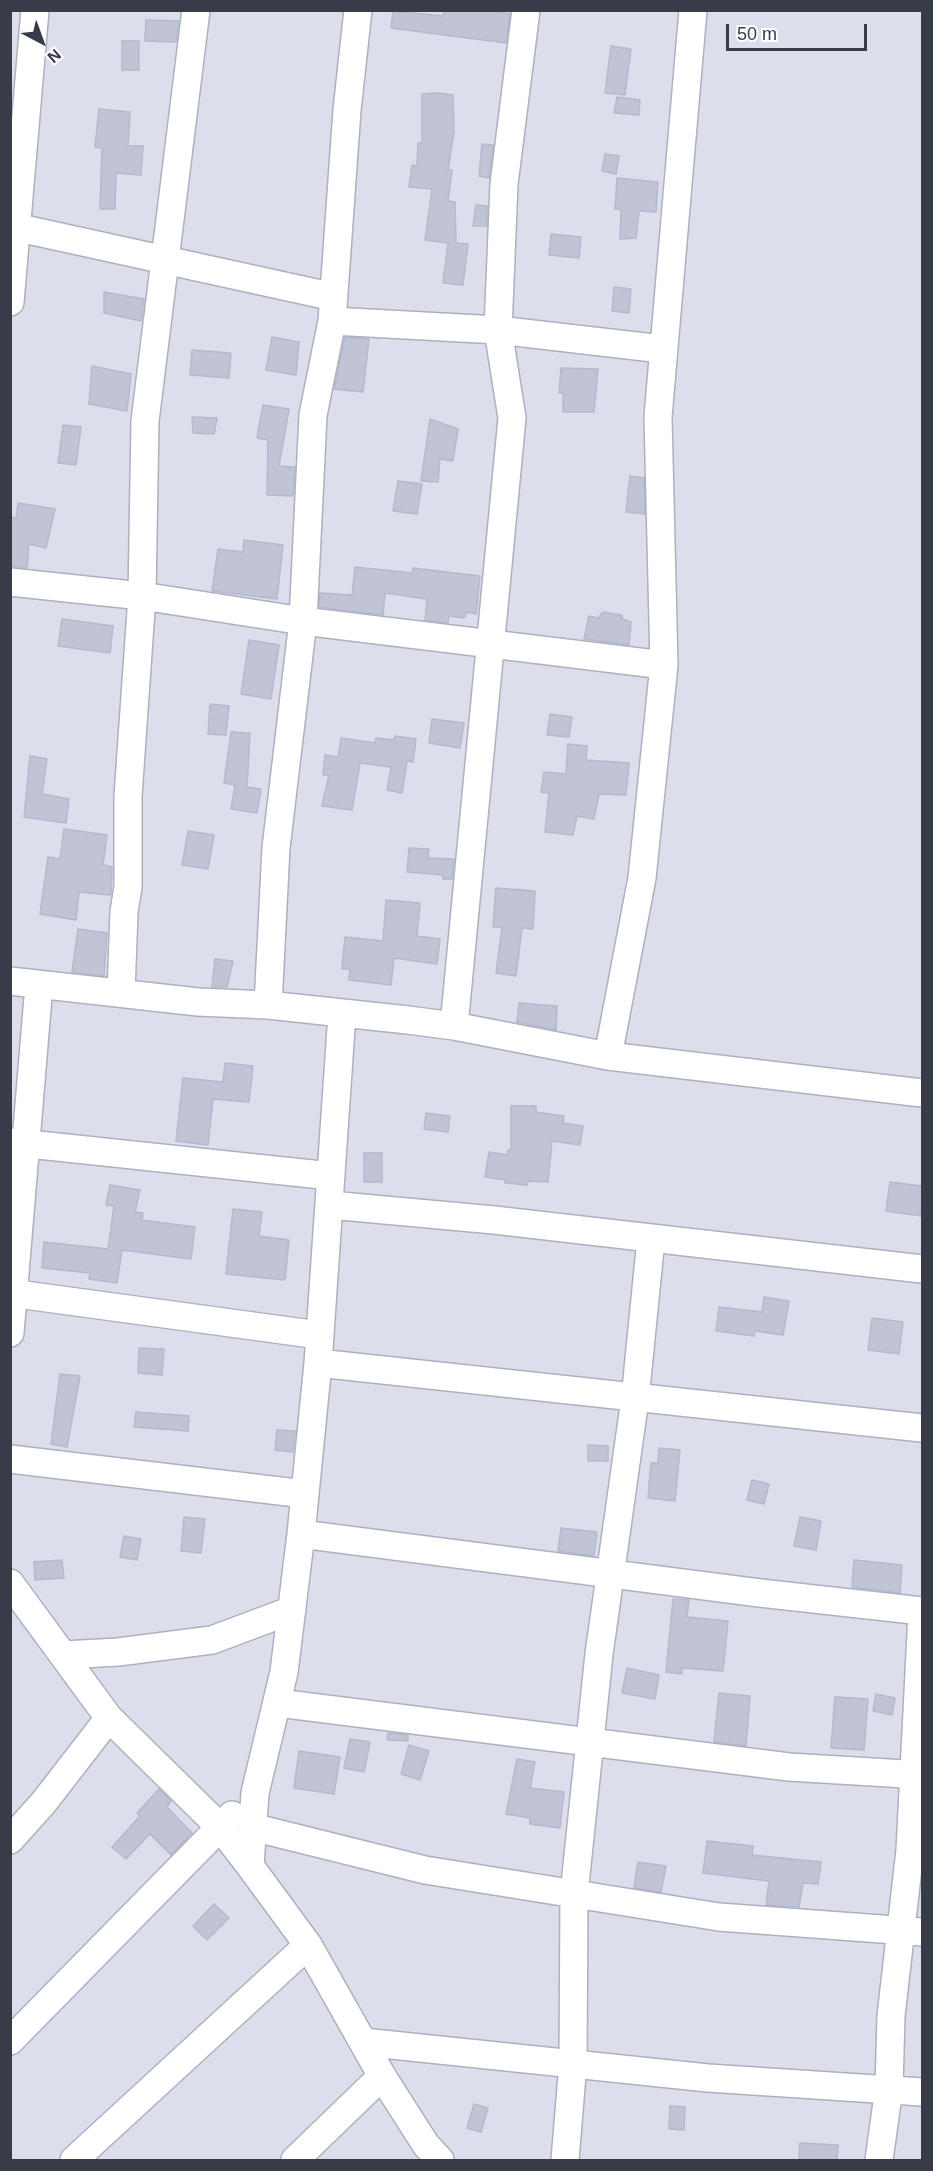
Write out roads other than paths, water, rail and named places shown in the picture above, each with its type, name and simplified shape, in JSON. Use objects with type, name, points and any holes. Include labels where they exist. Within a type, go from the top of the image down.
[{"type":"street","points":[[10,302],[14,226],[35,10]]},
{"type":"street","points":[[121,993],[124,912],[128,887],[128,796],[142,596],[145,421],[196,10]]},
{"type":"street","points":[[268,1005],[276,848],[303,621],[313,415],[333,309],[347,110],[358,10]]},
{"type":"street","points":[[454,1026],[512,418],[498,330],[504,184],[526,10]]},
{"type":"street","points":[[608,1056],[642,878],[664,665],[658,417],[662,349],[693,10]]},
{"type":"street","points":[[14,226],[166,260],[333,309],[662,349]]},
{"type":"street","points":[[10,582],[142,596],[303,621],[664,665]]},
{"type":"street","points":[[10,981],[198,1002],[268,1005],[454,1026],[608,1056],[922,1093]]},
{"type":"street","points":[[10,1333],[18,1143],[39,985]]},
{"type":"street","points":[[250,1866],[255,1793],[278,1703],[301,1534],[318,1363],[342,1014]]},
{"type":"street","points":[[18,1143],[331,1176]]},
{"type":"street","points":[[330,1205],[494,1220],[922,1269]]},
{"type":"street","points":[[565,2160],[573,2063],[574,1894],[609,1573],[635,1399],[651,1239]]},
{"type":"street","points":[[12,1293],[319,1335]]},
{"type":"street","points":[[318,1363],[635,1399],[922,1428]]},
{"type":"street","points":[[10,1459],[305,1494]]},
{"type":"street","points":[[301,1534],[922,1612],[918,1774],[910,1850],[912,1931],[891,2016],[889,2088],[879,2160]]},
{"type":"street","points":[[14,1596],[64,1655],[109,1718],[220,1827],[250,1866],[308,1946],[425,2155]]},
{"type":"street","points":[[64,1655],[118,1652],[212,1640],[292,1610]]},
{"type":"street","points":[[278,1703],[589,1744],[789,1767],[918,1774]]},
{"type":"street","points":[[10,1840],[44,1802],[109,1718]]},
{"type":"street","points":[[10,2041],[255,1793]]},
{"type":"street","points":[[252,1827],[425,1870],[719,1917],[912,1931]]},
{"type":"street","points":[[74,2160],[308,1946]]},
{"type":"street","points":[[363,2042],[708,2078],[889,2088],[922,2092]]},
{"type":"street","points":[[295,2160],[382,2076]]}]
